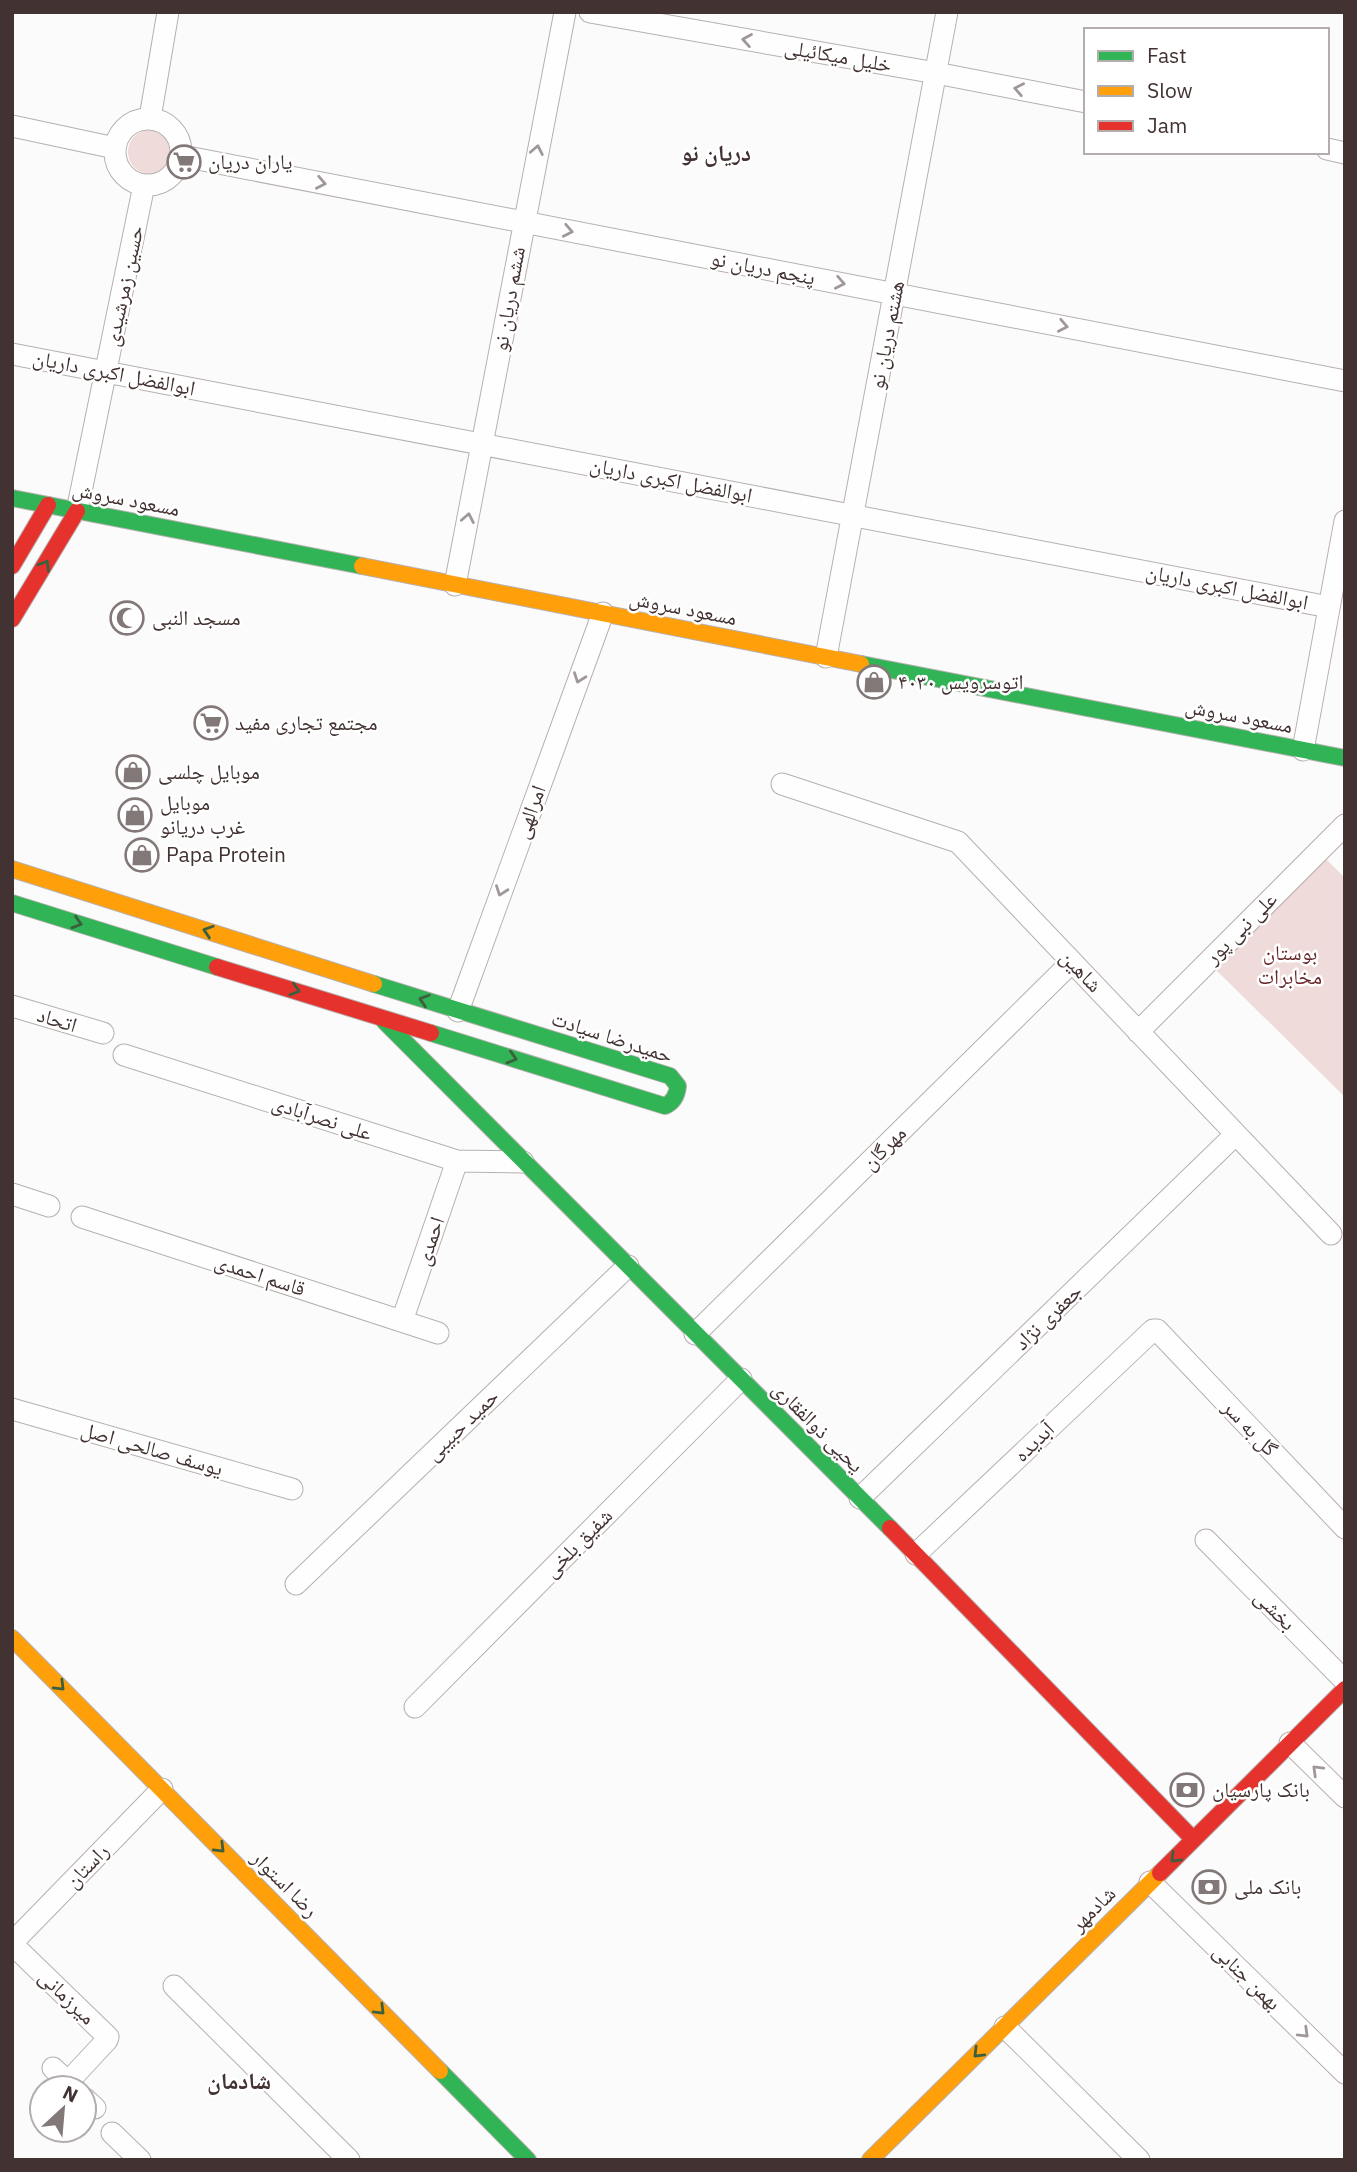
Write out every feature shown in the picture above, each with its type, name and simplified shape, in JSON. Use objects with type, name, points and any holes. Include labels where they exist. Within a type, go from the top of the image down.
[{"type":"street","points":[[150,118],[168,12]]},
{"type":"street","name":"ششم دریان‌ نو","points":[[455,585],[565,12]]},
{"type":"street","name":"خلیل میکائیلی","points":[[590,12],[1084,102]]},
{"type":"street","name":"هشتم دریان‌ نو","points":[[826,657],[947,12]]},
{"type":"street","points":[[150,118],[160,120],[177,134],[182,156],[173,174],[165,181],[144,185],[125,176],[115,159],[115,148],[117,138],[130,123],[150,118]]},
{"type":"street","points":[[12,126],[115,148]]},
{"type":"street","name":"پنجم دریان‌ نو","points":[[182,156],[1345,381]]},
{"type":"street","name":"حسین زمرشيدی","points":[[77,511],[144,185]]},
{"type":"street","name":"ابوالفضل اکبری داریان","points":[[12,354],[853,515],[1335,595]]},
{"type":"street","name":"مسعود سروش","points":[[12,498],[1345,758]]},
{"type":"street","points":[[12,566],[48,505]]},
{"type":"street","points":[[12,619],[77,511]]},
{"type":"street","points":[[1303,750],[1335,595],[1345,522]]},
{"type":"street","name":"امرالهی","points":[[458,1011],[603,614]]},
{"type":"street","name":"شاهین","points":[[782,784],[958,842],[1331,1234]]},
{"type":"street","name":"علی نبی پور","points":[[1138,1032],[1345,825]]},
{"type":"street","name":"حمیدرضا سیادت","points":[[12,869],[670,1076],[678,1086],[677,1095],[665,1106],[12,902]]},
{"type":"street","name":"مهرگان","points":[[695,1334],[1072,962]]},
{"type":"street","name":"اتحاد","points":[[12,1006],[103,1033]]},
{"type":"street","name":"یحیی ذوالفقاری","points":[[379,1016],[916,1554],[1193,1839]]},
{"type":"street","points":[[410,1048],[408,1039],[411,1033],[418,1029]]},
{"type":"street","name":"علی نصرآبادی","points":[[124,1055],[457,1161],[523,1162]]},
{"type":"street","name":"جعفری نژاد","points":[[860,1499],[1236,1135]]},
{"type":"street","name":"احمدی","points":[[402,1321],[457,1161]]},
{"type":"street","points":[[12,1194],[49,1206]]},
{"type":"street","name":"قاسم احمدی","points":[[82,1217],[438,1333]]},
{"type":"street","name":"حمید حبیبی","points":[[296,1584],[628,1266]]},
{"type":"street","name":"گل به سر","points":[[1153,1330],[1157,1331],[1345,1528]]},
{"type":"street","name":"آبدیده","points":[[916,1554],[1153,1330]]},
{"type":"street","name":"شفیق بلخی","points":[[415,1707],[741,1379]]},
{"type":"street","name":"یوسف صالحی اصل","points":[[12,1409],[292,1489]]},
{"type":"street","name":"بخشی","points":[[1206,1540],[1345,1681]]},
{"type":"street","name":"رضا استوار","points":[[12,1638],[528,2160]]},
{"type":"street","name":"شادمهر","points":[[870,2160],[1345,1689]]},
{"type":"street","points":[[1290,1744],[1345,1797]]},
{"type":"street","name":"راستان","points":[[12,1944],[162,1789]]},
{"type":"street","name":"بهمن جنابی","points":[[1150,1882],[1345,2073]]},
{"type":"street","name":"میرزمانی","points":[[12,1944],[108,2037],[70,2074]]},
{"type":"street","points":[[174,1986],[349,2160]]},
{"type":"street","points":[[1005,2027],[1139,2160]]},
{"type":"street","points":[[112,2133],[131,2157]]},
{"type":"green space","points":[[150,130],[166,136],[172,152],[166,168],[150,174],[134,168],[128,152],[134,136]]},
{"type":"green space","name":"بوستان مخابرات","points":[[1325,858],[1345,878],[1345,1097],[1211,965]]},
{"type":"traffic: fast","points":[[12,498],[362,566]]},
{"type":"traffic: fast","points":[[861,664],[1345,758]]},
{"type":"traffic: fast","points":[[12,903],[217,967]]},
{"type":"traffic: fast","points":[[374,984],[670,1076],[678,1086],[677,1092],[673,1100],[665,1106],[431,1033]]},
{"type":"traffic: fast","points":[[384,1021],[890,1528]]},
{"type":"traffic: fast","points":[[440,2071],[528,2160]]},
{"type":"traffic: slow","points":[[362,566],[861,664]]},
{"type":"traffic: slow","points":[[12,869],[374,984]]},
{"type":"traffic: slow","points":[[12,1638],[440,2071]]},
{"type":"traffic: slow","points":[[870,2160],[1160,1873]]},
{"type":"traffic: jam","points":[[12,566],[48,505]]},
{"type":"traffic: jam","points":[[12,619],[77,511]]},
{"type":"traffic: jam","points":[[217,967],[431,1033]]},
{"type":"traffic: jam","points":[[890,1528],[1193,1839]]},
{"type":"traffic: jam","points":[[1160,1873],[1345,1689]]},
{"type":"place","name":"یاران دریان","points":[[184,162]]},
{"type":"place","name":"مسجد النبی","points":[[127,618]]},
{"type":"place","name":"اتوسرویس ۴۰۳۰","points":[[874,682]]},
{"type":"place","name":"مجتمع تجاری مفید","points":[[211,723]]},
{"type":"place","name":"موبایل چلسی","points":[[133,772]]},
{"type":"place","name":"موبایل غرب دریانو","points":[[135,815]]},
{"type":"place","name":"Papa Protein","points":[[142,855]]},
{"type":"place","name":"بانک پارسیان","points":[[1187,1790]]},
{"type":"place","name":"بانک ملی","points":[[1209,1887]]},
{"type":"district","name":"دریان نو","points":[[716,153]]},
{"type":"district","name":"شادمان","points":[[239,2081]]}]
